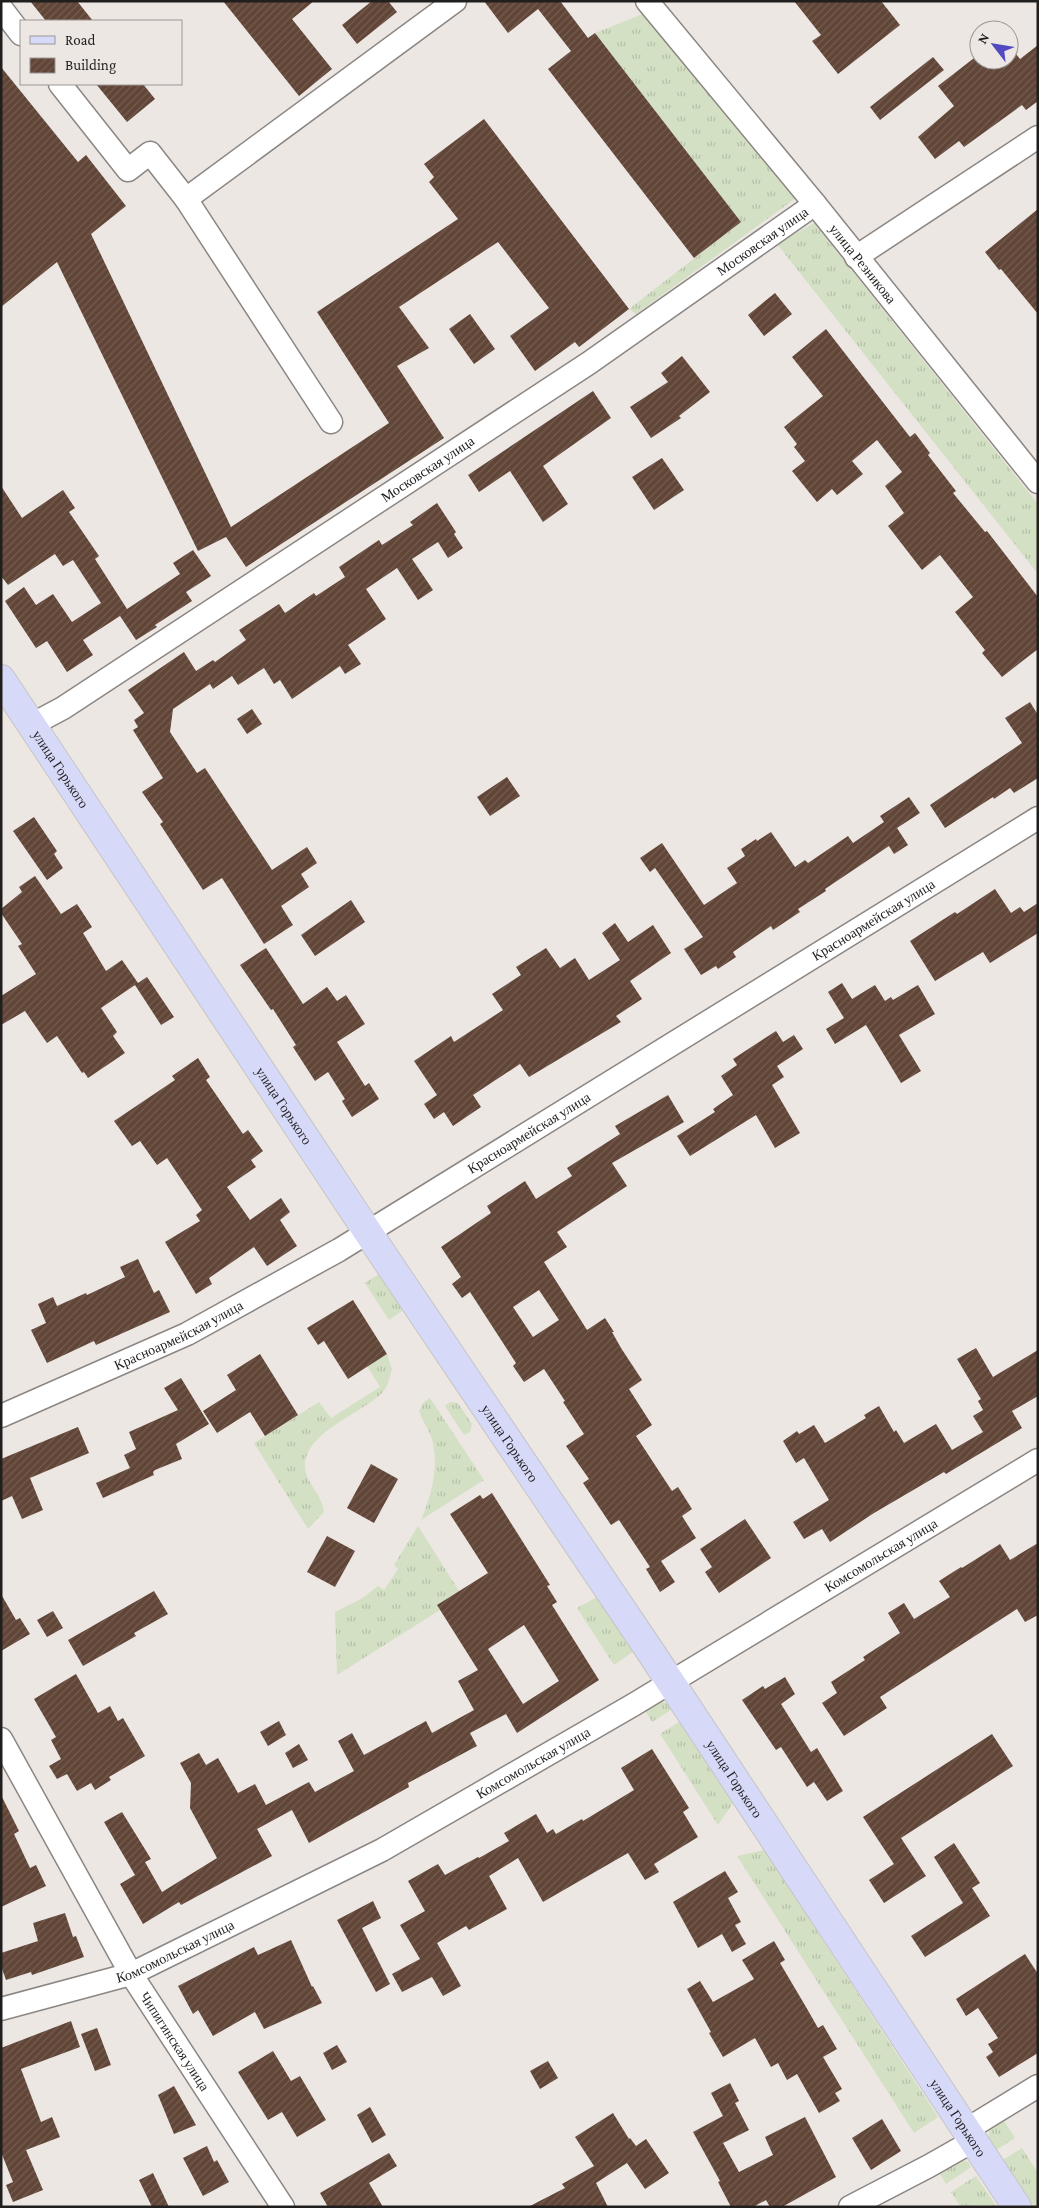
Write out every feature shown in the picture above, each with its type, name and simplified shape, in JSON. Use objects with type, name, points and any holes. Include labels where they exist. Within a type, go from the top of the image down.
[{"type":"main road","name":"улица Горького","points":[[5,691],[33,724],[367,1231],[670,1682],[1017,2207]]},
{"type":"street","name":"улица Резникова","points":[[647,1],[815,204],[1038,482]]},
{"type":"street","points":[[186,199],[450,3]]},
{"type":"street","points":[[1,8],[20,33]]},
{"type":"street","points":[[61,85],[128,170],[150,152],[186,199],[331,422]]},
{"type":"street","points":[[856,257],[1038,137]]},
{"type":"street","name":"Московская улица","points":[[33,724],[63,708],[589,363],[815,204]]},
{"type":"street","name":"Красноармейская улица","points":[[1,1416],[187,1334],[339,1250],[1038,818]]},
{"type":"street","name":"Комсомольская улица","points":[[1,2009],[131,1974],[382,1850],[670,1682],[1038,1460]]},
{"type":"street","name":"Чипигинская улица","points":[[1,1739],[131,1974],[283,2207]]},
{"type":"street","points":[[850,2207],[929,2166],[1038,2086]]},
{"type":"green space","points":[[645,13],[796,198],[636,314],[629,309],[741,222],[595,33]]},
{"type":"green space","points":[[814,223],[1038,504],[1038,574],[777,244]]},
{"type":"green space","points":[[382,1272],[406,1308],[389,1320],[365,1283]]},
{"type":"green space","points":[[387,1354],[392,1369],[384,1391],[373,1401],[324,1433],[307,1454],[306,1472],[321,1500],[324,1512],[308,1529],[254,1443],[319,1402],[331,1418],[380,1387],[367,1366]]},
{"type":"green space","points":[[430,1398],[484,1480],[421,1520],[434,1479],[435,1468],[434,1447],[431,1436],[419,1411],[424,1402]]},
{"type":"green space","points":[[450,1402],[458,1403],[472,1424],[470,1432],[464,1435],[445,1406]]},
{"type":"green space","points":[[418,1526],[459,1591],[438,1605],[440,1610],[337,1675],[335,1612],[361,1599],[378,1586],[384,1590],[398,1569],[394,1565]]},
{"type":"green space","points":[[597,1597],[633,1652],[614,1665],[577,1608]]},
{"type":"green space","points":[[658,1700],[668,1704],[671,1710],[652,1722],[644,1709]]},
{"type":"green space","points":[[679,1722],[733,1803],[718,1825],[660,1734]]},
{"type":"green space","points":[[764,1850],[938,2117],[914,2133],[737,1856]]},
{"type":"green space","points":[[1003,2119],[1015,2138],[995,2151],[987,2140],[991,2127]]},
{"type":"green space","points":[[1022,2148],[1038,2173],[1038,2207],[1031,2207],[1001,2161]]},
{"type":"green space","points":[[957,2158],[968,2162],[971,2167],[946,2184],[938,2171]]},
{"type":"green space","points":[[976,2176],[997,2207],[961,2207],[951,2192]]},
{"type":"building","points":[[30,1],[77,1],[92,20],[45,20]]},
{"type":"building","points":[[223,1],[314,1],[292,19],[332,69],[299,96]]},
{"type":"building","points":[[372,1],[388,1],[397,12],[357,44],[342,25]]},
{"type":"building","points":[[484,1],[560,1],[588,38],[595,33],[741,222],[694,258],[548,69],[571,51],[538,9],[508,33]]},
{"type":"building","points":[[794,1],[881,1],[900,25],[838,74],[812,41],[821,35]]},
{"type":"building","points":[[1038,45],[1038,101],[1026,110],[1022,105],[964,147],[959,141],[935,159],[918,137],[954,106],[938,86],[969,62],[969,70],[1019,70],[1019,58],[1020,59]]},
{"type":"building","points":[[933,57],[944,70],[880,120],[870,107]]},
{"type":"building","points":[[1,67],[78,162],[86,155],[126,206],[91,234],[231,527],[389,423],[317,312],[458,219],[429,182],[434,177],[424,164],[484,119],[629,309],[579,347],[575,342],[535,371],[510,336],[549,308],[498,242],[399,307],[429,348],[397,366],[444,438],[246,567],[226,537],[198,551],[57,262],[1,307]]},
{"type":"building","points":[[97,85],[144,85],[155,99],[127,122]]},
{"type":"building","points":[[1038,209],[1038,314],[985,252]]},
{"type":"building","points":[[775,293],[792,314],[764,336],[748,315]]},
{"type":"building","points":[[470,314],[495,349],[474,364],[449,329]]},
{"type":"building","points":[[826,329],[910,437],[915,433],[930,453],[928,455],[956,491],[953,493],[985,532],[987,531],[1038,597],[1038,649],[1002,677],[982,653],[985,650],[955,612],[973,597],[940,555],[922,570],[888,526],[904,513],[885,486],[902,472],[877,440],[852,461],[863,474],[837,495],[832,489],[817,502],[792,471],[805,461],[794,447],[797,444],[784,427],[823,396],[792,357]]},
{"type":"building","points":[[682,356],[710,392],[679,416],[681,418],[651,438],[630,407],[668,382],[661,373]]},
{"type":"building","points":[[593,391],[611,418],[543,466],[568,504],[543,522],[510,471],[479,492],[468,475]]},
{"type":"building","points":[[662,458],[684,490],[654,510],[632,477]]},
{"type":"building","points":[[1,486],[22,518],[63,490],[75,508],[69,512],[99,556],[95,559],[127,609],[180,574],[173,563],[193,550],[211,576],[186,592],[192,601],[136,640],[120,616],[83,640],[93,655],[67,672],[47,641],[36,648],[5,601],[24,587],[36,605],[53,594],[72,622],[101,603],[73,560],[63,566],[55,554],[8,585],[1,576]]},
{"type":"building","points":[[437,503],[456,532],[454,534],[463,548],[448,558],[438,542],[412,559],[433,590],[418,600],[397,568],[366,589],[386,619],[348,645],[361,664],[345,674],[340,666],[292,699],[280,680],[274,684],[264,668],[238,685],[232,676],[213,689],[210,684],[173,709],[170,732],[197,773],[205,768],[272,870],[307,847],[317,863],[301,874],[309,887],[281,906],[293,925],[264,944],[222,878],[203,890],[160,824],[163,822],[142,792],[163,778],[133,730],[138,727],[134,720],[144,713],[128,690],[184,652],[196,671],[213,660],[215,662],[246,640],[239,630],[279,604],[285,613],[314,593],[316,596],[345,577],[339,567],[379,540],[382,545],[413,525],[410,522]]},
{"type":"building","points":[[1030,702],[1038,715],[1038,778],[1014,793],[1010,788],[994,799],[993,797],[945,828],[930,805],[1022,743],[1005,718]]},
{"type":"building","points":[[252,709],[262,724],[247,734],[237,719]]},
{"type":"building","points":[[507,777],[520,796],[490,816],[477,797]]},
{"type":"building","points":[[909,797],[920,813],[897,828],[908,845],[894,854],[889,846],[798,909],[800,912],[773,930],[771,926],[733,952],[736,957],[718,969],[716,966],[701,975],[684,949],[703,937],[655,868],[650,872],[640,858],[662,843],[704,905],[737,883],[727,868],[745,856],[741,849],[756,839],[757,841],[771,832],[795,867],[805,860],[808,863],[848,836],[853,843],[884,822],[880,816]]},
{"type":"building","points":[[34,817],[57,851],[54,854],[63,868],[47,880],[13,831]]},
{"type":"building","points":[[35,876],[61,914],[77,904],[92,927],[83,933],[106,971],[122,960],[138,983],[101,1008],[117,1032],[113,1036],[125,1053],[88,1078],[84,1072],[82,1073],[57,1036],[47,1043],[25,1011],[1,1025],[1,996],[36,974],[18,946],[22,944],[1,913],[1,909],[22,892],[19,887]]},
{"type":"building","points":[[995,889],[1011,913],[1020,907],[1024,912],[1038,903],[1038,933],[990,963],[983,952],[935,981],[910,941]]},
{"type":"building","points":[[351,900],[365,922],[315,956],[301,935]]},
{"type":"building","points":[[615,923],[628,942],[653,925],[671,953],[630,981],[642,999],[616,1016],[621,1022],[529,1077],[520,1064],[473,1095],[481,1107],[453,1126],[444,1112],[434,1119],[424,1104],[437,1095],[414,1061],[451,1036],[454,1042],[503,1010],[492,994],[521,975],[516,967],[546,948],[560,968],[575,958],[589,980],[620,960],[602,933]]},
{"type":"building","points":[[266,948],[303,1004],[327,987],[337,1001],[346,995],[365,1024],[337,1042],[365,1086],[369,1083],[379,1099],[352,1117],[342,1101],[345,1099],[328,1072],[315,1081],[293,1047],[296,1045],[273,1009],[271,1010],[240,965]]},
{"type":"building","points":[[147,977],[174,1017],[161,1025],[135,985]]},
{"type":"building","points":[[842,983],[852,999],[875,985],[885,1001],[891,997],[893,1000],[918,985],[935,1014],[899,1035],[921,1071],[901,1083],[866,1025],[835,1044],[826,1029],[844,1018],[828,992]]},
{"type":"building","points":[[776,1031],[783,1042],[794,1035],[803,1049],[777,1066],[784,1077],[772,1085],[800,1133],[775,1148],[756,1115],[690,1156],[677,1136],[715,1112],[713,1109],[733,1095],[721,1076],[737,1065],[733,1059]]},
{"type":"building","points":[[198,1058],[210,1077],[206,1080],[243,1134],[248,1130],[263,1151],[251,1160],[256,1167],[227,1187],[250,1220],[281,1198],[290,1212],[280,1220],[297,1246],[267,1266],[254,1247],[209,1278],[212,1284],[196,1294],[165,1242],[200,1221],[196,1215],[202,1210],[167,1158],[157,1165],[140,1141],[132,1146],[114,1121],[175,1080],[172,1076]]},
{"type":"building","points":[[668,1095],[684,1122],[612,1163],[627,1186],[557,1232],[567,1247],[544,1262],[587,1330],[605,1318],[614,1332],[612,1332],[621,1348],[642,1380],[629,1389],[652,1425],[636,1436],[672,1491],[678,1487],[692,1509],[682,1516],[696,1538],[661,1561],[675,1582],[660,1592],[646,1569],[650,1567],[619,1520],[611,1525],[583,1483],[589,1479],[566,1446],[584,1434],[563,1402],[565,1401],[544,1369],[524,1382],[513,1366],[516,1363],[470,1292],[462,1298],[452,1284],[461,1277],[441,1247],[491,1213],[487,1206],[525,1181],[536,1199],[572,1176],[567,1168],[620,1134],[615,1126]],"holes":[[[539,1290],[559,1320],[533,1337],[513,1307]]]},
{"type":"building","points":[[138,1259],[154,1293],[159,1290],[170,1312],[96,1345],[94,1341],[47,1363],[31,1330],[46,1323],[38,1304],[53,1297],[57,1306],[86,1293],[87,1295],[125,1277],[120,1267]]},
{"type":"building","points":[[353,1300],[387,1354],[348,1379],[324,1341],[318,1345],[307,1328]]},
{"type":"building","points":[[976,1348],[993,1377],[1038,1350],[1038,1396],[1012,1411],[1022,1428],[946,1474],[944,1472],[874,1513],[830,1542],[822,1529],[804,1539],[793,1522],[829,1500],[804,1458],[796,1463],[783,1441],[797,1431],[799,1434],[814,1425],[825,1443],[866,1418],[864,1415],[879,1406],[894,1432],[896,1430],[904,1443],[936,1424],[952,1450],[983,1432],[973,1416],[983,1410],[978,1401],[981,1399],[957,1359]]},
{"type":"building","points":[[260,1354],[298,1415],[265,1436],[250,1412],[217,1433],[203,1411],[236,1390],[227,1375]]},
{"type":"building","points":[[181,1378],[209,1424],[176,1444],[182,1459],[155,1470],[153,1472],[154,1475],[103,1498],[96,1483],[130,1468],[124,1455],[136,1449],[129,1432],[178,1410],[164,1388]]},
{"type":"building","points":[[78,1427],[89,1453],[30,1478],[43,1510],[22,1519],[12,1496],[1,1501],[1,1459]]},
{"type":"building","points":[[371,1464],[398,1479],[374,1523],[347,1508]]},
{"type":"building","points":[[492,1493],[550,1585],[547,1586],[557,1602],[552,1605],[599,1680],[517,1733],[506,1714],[470,1733],[477,1746],[408,1783],[409,1787],[309,1843],[292,1810],[257,1829],[272,1856],[181,1905],[179,1902],[143,1924],[120,1884],[135,1875],[104,1822],[122,1812],[151,1859],[145,1862],[162,1892],[217,1858],[190,1808],[191,1783],[180,1763],[199,1753],[206,1765],[218,1758],[238,1793],[255,1784],[266,1805],[309,1782],[315,1792],[354,1771],[338,1741],[352,1733],[364,1755],[426,1721],[432,1733],[474,1710],[458,1681],[478,1670],[437,1605],[488,1573],[450,1514],[480,1495],[483,1499]],"holes":[[[524,1625],[559,1681],[523,1704],[488,1649]]]},
{"type":"building","points":[[745,1519],[771,1558],[719,1593],[705,1572],[712,1567],[700,1549]]},
{"type":"building","points":[[327,1536],[355,1551],[335,1587],[307,1572]]},
{"type":"building","points":[[1038,1543],[1038,1615],[1025,1622],[1017,1609],[880,1697],[887,1708],[844,1736],[822,1703],[837,1693],[831,1682],[865,1660],[863,1657],[900,1633],[888,1613],[904,1603],[914,1619],[950,1597],[939,1581],[961,1567],[1000,1544],[1010,1560]]},
{"type":"building","points":[[154,1591],[168,1614],[134,1633],[136,1636],[83,1666],[68,1640]]},
{"type":"building","points":[[1,1594],[16,1620],[20,1618],[30,1634],[1,1651]]},
{"type":"building","points":[[53,1611],[63,1628],[47,1637],[37,1620]]},
{"type":"building","points":[[76,1674],[98,1713],[110,1706],[118,1721],[123,1718],[145,1756],[109,1777],[111,1780],[95,1790],[91,1783],[77,1791],[67,1774],[57,1779],[49,1766],[61,1759],[51,1740],[56,1737],[34,1699]]},
{"type":"building","points":[[785,1677],[795,1694],[781,1704],[811,1752],[817,1748],[843,1791],[827,1801],[814,1782],[807,1787],[781,1747],[776,1750],[742,1700],[763,1686],[765,1689]]},
{"type":"building","points":[[279,1721],[286,1735],[268,1746],[260,1732]]},
{"type":"building","points":[[992,1734],[1013,1766],[901,1838],[926,1876],[884,1903],[869,1880],[894,1864],[863,1817]]},
{"type":"building","points":[[299,1744],[308,1760],[293,1768],[285,1753]]},
{"type":"building","points":[[652,1749],[689,1808],[683,1812],[698,1837],[654,1864],[659,1872],[645,1880],[628,1853],[543,1902],[518,1858],[489,1876],[507,1909],[469,1930],[466,1926],[437,1943],[461,1986],[443,1996],[432,1977],[402,1992],[392,1974],[420,1959],[400,1925],[425,1911],[408,1881],[438,1864],[445,1875],[479,1858],[509,1841],[504,1833],[536,1814],[547,1833],[553,1829],[556,1834],[582,1819],[583,1821],[634,1790],[621,1768]]},
{"type":"building","points":[[1,1795],[19,1831],[14,1834],[30,1868],[36,1865],[46,1886],[1,1907]]},
{"type":"building","points":[[954,1843],[980,1883],[972,1888],[990,1916],[925,1957],[911,1936],[963,1903],[934,1857]]},
{"type":"building","points":[[725,1871],[738,1892],[728,1898],[741,1922],[735,1925],[746,1944],[732,1952],[722,1934],[698,1948],[673,1902]]},
{"type":"building","points":[[373,1901],[381,1918],[362,1928],[390,1984],[376,1992],[337,1920]]},
{"type":"building","points":[[65,1913],[73,1937],[76,1936],[84,1957],[32,1975],[31,1972],[6,1980],[1,1966],[1,1953],[38,1941],[33,1923]]},
{"type":"building","points":[[291,1940],[312,1987],[322,2003],[264,2029],[255,2012],[213,2036],[198,2010],[193,2014],[178,1986],[254,1947],[258,1955]]},
{"type":"building","points":[[774,1941],[785,1960],[780,1963],[818,2028],[823,2025],[837,2049],[823,2057],[842,2089],[835,2093],[840,2101],[819,2113],[797,2074],[787,2080],[778,2063],[771,2067],[755,2038],[723,2057],[687,1989],[700,1981],[713,2002],[754,1979],[742,1960]]},
{"type":"building","points":[[1025,1954],[1038,1974],[1038,2053],[999,2077],[986,2057],[993,2052],[988,2044],[998,2038],[978,2008],[966,2016],[956,1999]]},
{"type":"building","points":[[71,2021],[80,2047],[21,2069],[41,2122],[52,2117],[60,2137],[26,2150],[43,2190],[13,2202],[6,2185],[13,2182],[1,2152],[1,2048]]},
{"type":"building","points":[[97,2028],[111,2065],[95,2071],[81,2034]]},
{"type":"building","points":[[337,2045],[347,2062],[332,2070],[323,2053]]},
{"type":"building","points":[[273,2051],[291,2081],[300,2076],[326,2120],[297,2137],[282,2112],[268,2120],[238,2072]]},
{"type":"building","points":[[548,2061],[558,2078],[540,2089],[530,2071]]},
{"type":"building","points":[[730,2083],[739,2101],[735,2103],[749,2130],[723,2143],[739,2172],[773,2155],[765,2137],[805,2117],[836,2177],[782,2207],[770,2207],[766,2200],[753,2207],[731,2207],[718,2182],[720,2181],[693,2132],[723,2116],[711,2093]]},
{"type":"building","points":[[174,2086],[196,2125],[174,2134],[158,2095]]},
{"type":"building","points":[[370,2107],[386,2135],[372,2143],[357,2115]]},
{"type":"building","points":[[613,2113],[629,2139],[636,2146],[646,2139],[669,2173],[645,2189],[627,2163],[596,2183],[608,2207],[528,2207],[565,2188],[562,2184],[594,2166],[575,2137]]},
{"type":"building","points":[[882,2119],[901,2151],[871,2170],[852,2138]]},
{"type":"building","points":[[207,2146],[214,2162],[217,2160],[229,2182],[203,2196],[183,2158]]},
{"type":"building","points":[[389,2153],[397,2166],[369,2183],[383,2207],[328,2207],[320,2193]]},
{"type":"building","points":[[153,2173],[169,2207],[152,2207],[139,2180]]}]
